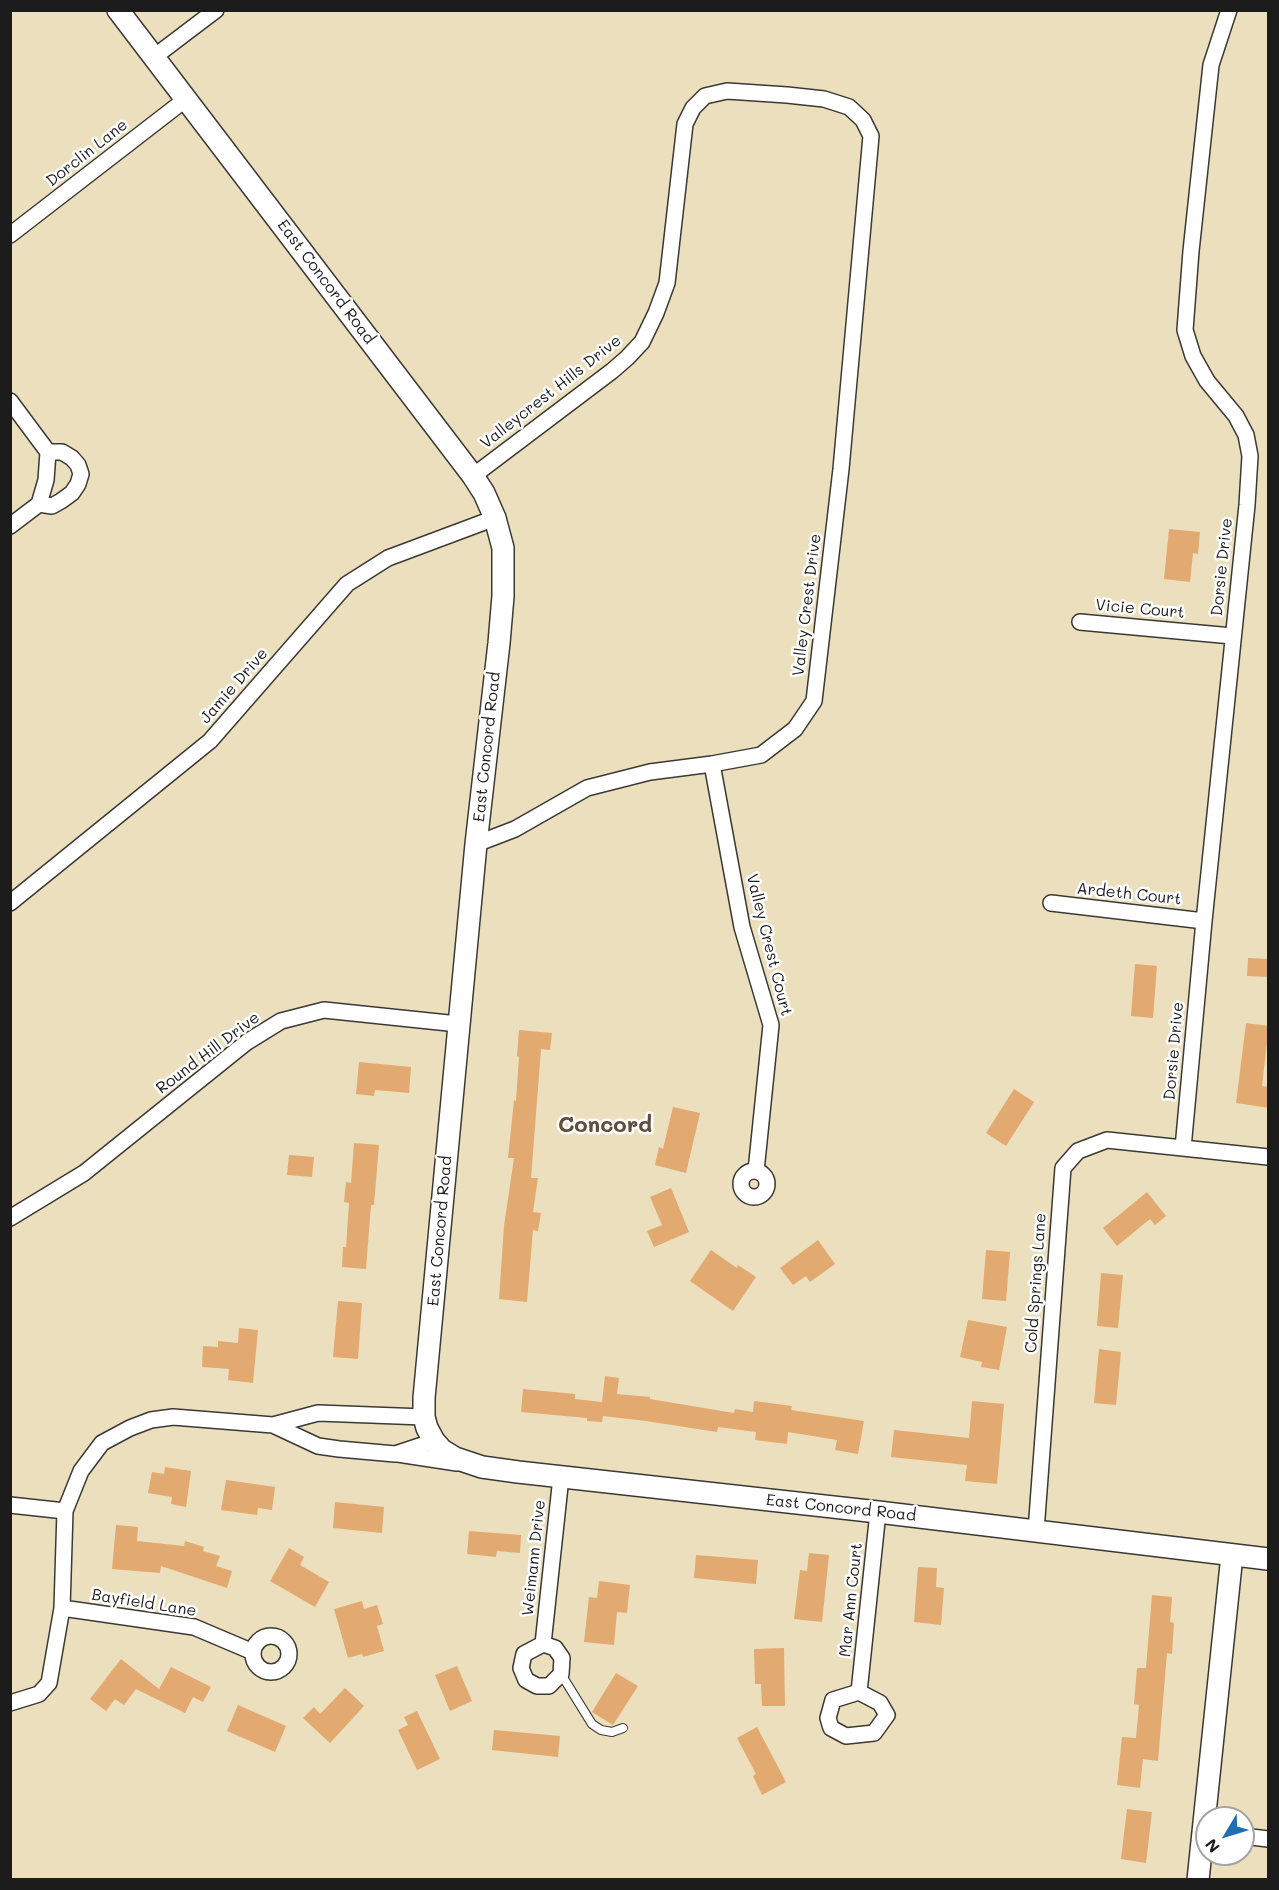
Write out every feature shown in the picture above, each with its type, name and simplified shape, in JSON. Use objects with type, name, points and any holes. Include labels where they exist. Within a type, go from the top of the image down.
[{"type":"street","name":"East Concord Road","points":[[118,10],[474,476],[495,518],[503,548],[503,596],[458,1024],[424,1398],[424,1417],[434,1441],[442,1450],[455,1458],[482,1467],[1269,1559]]},
{"type":"street","points":[[154,57],[216,10]]},
{"type":"street","name":"Dorsie Drive","points":[[1184,1148],[1250,456],[1246,435],[1236,416],[1207,381],[1193,356],[1185,330],[1191,251],[1212,65],[1229,10]]},
{"type":"street","name":"Valleycrest Hills Drive","points":[[474,476],[612,371],[642,342],[667,283],[685,124],[693,108],[705,96],[727,91],[824,99],[849,107],[863,120],[871,136]]},
{"type":"street","name":"Dorclin Lane","points":[[10,235],[186,99]]},
{"type":"street","name":"Valley Crest Drive","points":[[476,844],[515,829],[587,788],[650,772],[761,755],[795,729],[814,701],[841,469],[871,136]]},
{"type":"street","points":[[10,401],[48,452],[46,480],[39,504],[10,526]]},
{"type":"street","points":[[39,504],[52,506],[61,501],[72,493],[81,474],[72,458],[62,452],[48,452]]},
{"type":"street","name":"Jamie Drive","points":[[10,903],[210,741],[347,584],[388,558],[495,518]]},
{"type":"street","name":"Vicie Court","points":[[1080,622],[1232,636]]},
{"type":"street","name":"Valley Crest Court","points":[[712,764],[742,927],[771,1025],[756,1171]]},
{"type":"street","name":"Ardeth Court","points":[[1051,903],[1204,921]]},
{"type":"street","name":"Round Hill Drive","points":[[10,1218],[84,1173],[247,1042],[281,1021],[324,1010],[458,1024]]},
{"type":"street","name":"Cold Springs Lane","points":[[1036,1531],[1063,1168],[1078,1151],[1107,1140],[1269,1157]]},
{"type":"street","points":[[10,1702],[39,1694],[49,1683],[62,1608],[65,1511],[81,1471],[102,1443],[151,1420],[173,1417],[273,1425],[318,1413],[424,1417]]},
{"type":"street","points":[[273,1425],[318,1446],[395,1454],[482,1467]]},
{"type":"street","points":[[395,1454],[434,1441]]},
{"type":"street","name":"Weimann Drive","points":[[543,1644],[561,1477]]},
{"type":"street","points":[[10,1505],[65,1511]]},
{"type":"street","name":"Mar Ann Court","points":[[859,1692],[878,1512]]},
{"type":"street","points":[[1208,1806],[1232,1555]]},
{"type":"street","name":"Bayfield Lane","points":[[62,1608],[194,1627],[253,1652]]},
{"type":"street","points":[[543,1644],[555,1648],[562,1658],[561,1674],[549,1686],[537,1686],[526,1680],[521,1668],[524,1654],[543,1644]]},
{"type":"lane","points":[[561,1674],[592,1724],[601,1730],[612,1732],[623,1728]]},
{"type":"building","points":[[1169,529],[1200,532],[1198,554],[1193,553],[1190,582],[1164,579]]},
{"type":"building","points":[[1248,958],[1269,959],[1269,977],[1247,976]]},
{"type":"building","points":[[1135,964],[1157,966],[1153,1018],[1131,1016]]},
{"type":"building","points":[[1246,1023],[1269,1026],[1262,1086],[1269,1087],[1269,1108],[1236,1103]]},
{"type":"building","points":[[519,1030],[552,1033],[550,1050],[541,1049],[531,1178],[538,1178],[533,1212],[541,1213],[538,1231],[533,1230],[527,1302],[499,1299],[504,1226],[514,1158],[508,1158],[514,1100],[516,1101]]},
{"type":"building","points":[[359,1062],[411,1067],[409,1093],[375,1090],[374,1096],[356,1094]]},
{"type":"building","points":[[1014,1089],[1034,1102],[1006,1146],[986,1133]]},
{"type":"building","points":[[673,1107],[700,1113],[686,1173],[655,1165],[659,1147],[663,1149]]},
{"type":"building","points":[[354,1143],[379,1145],[366,1269],[342,1267],[343,1247],[346,1247],[349,1203],[344,1202],[346,1182],[351,1183]]},
{"type":"building","points":[[289,1155],[314,1157],[312,1177],[287,1175]]},
{"type":"building","points":[[671,1188],[689,1232],[654,1247],[647,1231],[662,1225],[650,1197]]},
{"type":"building","points":[[1147,1192],[1166,1216],[1155,1225],[1150,1219],[1117,1246],[1103,1228]]},
{"type":"building","points":[[818,1240],[835,1264],[810,1282],[806,1276],[793,1285],[780,1268]]},
{"type":"building","points":[[711,1250],[737,1268],[738,1265],[756,1277],[733,1311],[690,1281]]},
{"type":"building","points":[[986,1250],[1010,1252],[1006,1301],[982,1299]]},
{"type":"building","points":[[1101,1273],[1123,1275],[1118,1328],[1097,1326]]},
{"type":"building","points":[[338,1301],[362,1303],[358,1359],[333,1357]]},
{"type":"building","points":[[968,1320],[1007,1327],[999,1370],[981,1367],[982,1362],[960,1357]]},
{"type":"building","points":[[239,1328],[258,1330],[253,1383],[228,1380],[229,1369],[202,1367],[203,1346],[218,1347],[218,1341],[238,1343]]},
{"type":"building","points":[[1099,1349],[1121,1352],[1116,1405],[1094,1403]]},
{"type":"building","points":[[605,1376],[619,1378],[617,1394],[650,1397],[650,1399],[734,1413],[735,1409],[753,1412],[754,1401],[792,1406],[791,1410],[864,1421],[858,1454],[835,1450],[837,1440],[788,1432],[787,1444],[755,1440],[756,1432],[718,1427],[717,1432],[603,1416],[602,1422],[587,1421],[587,1418],[521,1412],[523,1389],[575,1394],[575,1399],[602,1402]]},
{"type":"building","points":[[972,1401],[1004,1404],[997,1484],[965,1481],[967,1465],[891,1457],[894,1430],[969,1438]]},
{"type":"building","points":[[165,1467],[191,1471],[186,1507],[171,1504],[172,1497],[148,1493],[152,1472],[164,1474]]},
{"type":"building","points":[[226,1480],[275,1487],[272,1510],[258,1508],[257,1515],[221,1510]]},
{"type":"building","points":[[335,1502],[384,1507],[382,1533],[333,1528]]},
{"type":"building","points":[[116,1525],[138,1527],[137,1541],[184,1546],[185,1541],[204,1547],[203,1551],[220,1556],[216,1566],[232,1571],[227,1588],[161,1566],[160,1573],[112,1569]]},
{"type":"building","points":[[469,1531],[521,1535],[520,1553],[497,1551],[496,1557],[467,1554]]},
{"type":"building","points":[[289,1548],[304,1557],[300,1565],[329,1582],[315,1607],[270,1581]]},
{"type":"building","points":[[809,1553],[829,1555],[822,1622],[794,1619],[800,1570],[807,1571]]},
{"type":"building","points":[[696,1555],[758,1560],[756,1584],[694,1578]]},
{"type":"building","points":[[918,1567],[937,1568],[936,1587],[944,1588],[941,1625],[914,1622]]},
{"type":"building","points":[[599,1581],[630,1585],[627,1613],[617,1612],[614,1645],[584,1642],[589,1597],[597,1598]]},
{"type":"building","points":[[1152,1595],[1172,1597],[1170,1622],[1174,1623],[1172,1654],[1167,1653],[1158,1761],[1143,1759],[1140,1788],[1117,1785],[1122,1737],[1136,1738],[1139,1705],[1134,1704],[1137,1668],[1146,1668]]},
{"type":"building","points":[[362,1601],[364,1609],[377,1605],[383,1624],[377,1626],[384,1651],[363,1657],[362,1654],[348,1658],[334,1609]]},
{"type":"building","points":[[784,1648],[785,1706],[762,1706],[761,1684],[755,1684],[754,1649]]},
{"type":"building","points":[[121,1659],[159,1689],[171,1667],[211,1687],[203,1702],[193,1697],[185,1713],[136,1689],[124,1705],[115,1699],[106,1711],[90,1699]]},
{"type":"building","points":[[457,1666],[472,1701],[450,1711],[435,1675]]},
{"type":"building","points":[[616,1673],[638,1686],[613,1725],[592,1712]]},
{"type":"building","points":[[345,1688],[364,1706],[330,1743],[303,1718],[314,1707],[320,1714]]},
{"type":"building","points":[[238,1705],[286,1726],[275,1752],[227,1731]]},
{"type":"building","points":[[417,1711],[440,1759],[417,1770],[398,1730],[408,1725],[404,1717]]},
{"type":"building","points":[[757,1727],[786,1782],[762,1795],[753,1776],[756,1774],[737,1738]]},
{"type":"building","points":[[494,1730],[560,1736],[558,1757],[492,1750]]},
{"type":"building","points":[[1127,1809],[1152,1812],[1146,1863],[1121,1859]]},
{"type":"district","name":"Concord","points":[[605,1125]]}]
